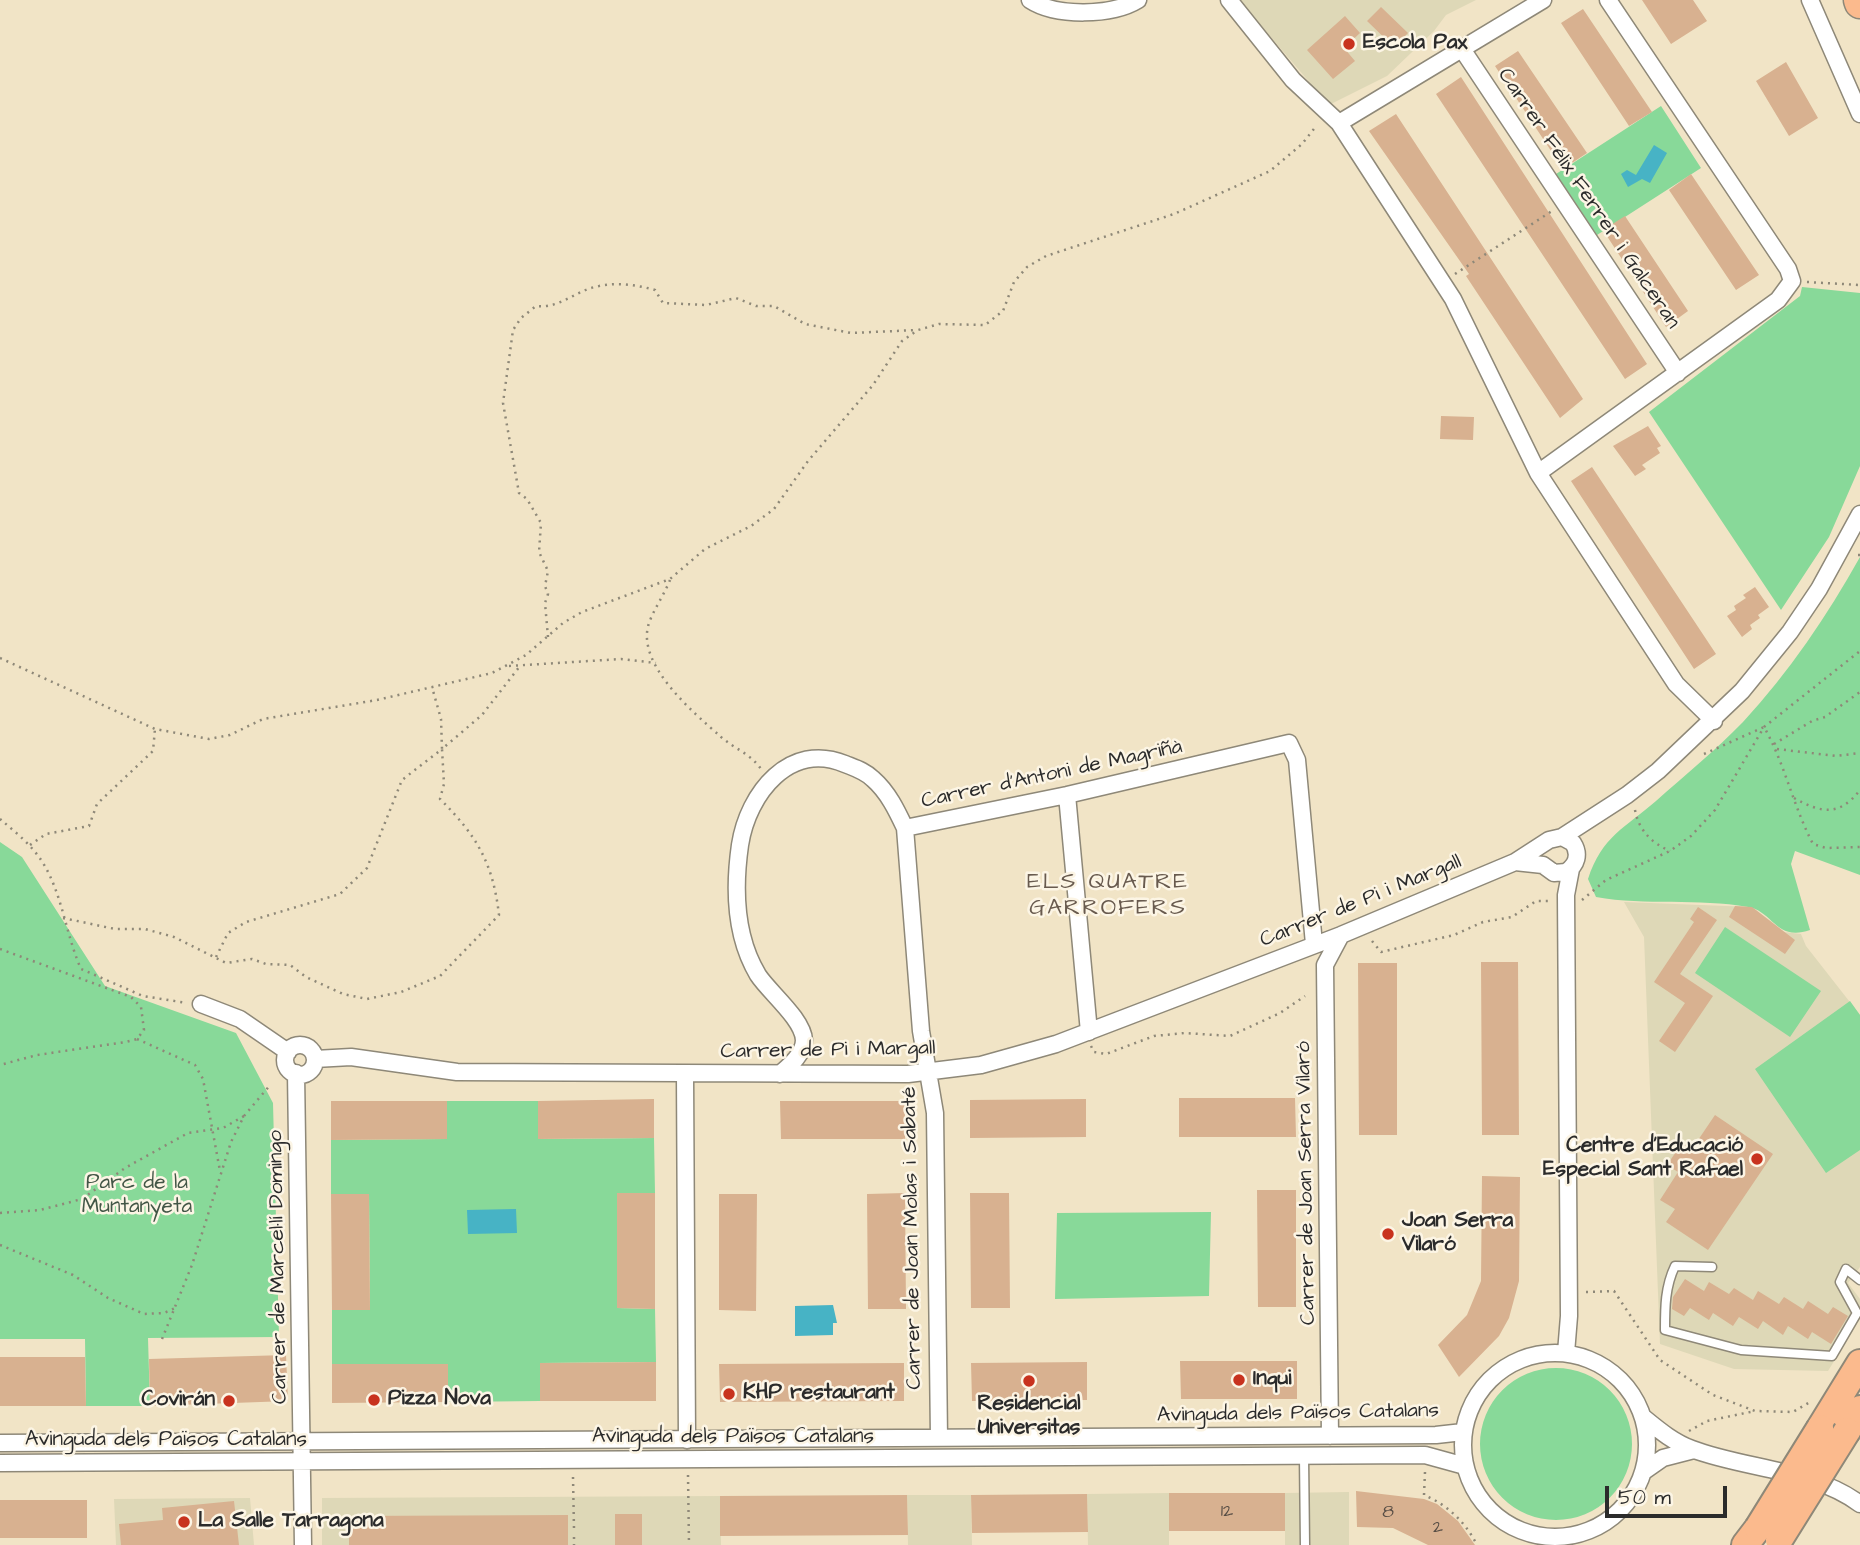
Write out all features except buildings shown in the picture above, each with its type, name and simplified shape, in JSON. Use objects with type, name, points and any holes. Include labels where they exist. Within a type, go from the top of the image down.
[{"type":"highway","points":[[1761,1541],[1820,1428],[1860,1363]]},
{"type":"highway","points":[[1761,1541],[1853,1420]]},
{"type":"street","points":[[1030,0],[1053,10],[1089,10],[1112,9],[1138,0]]},
{"type":"street","points":[[1229,0],[1293,80],[1333,118],[1443,282],[1538,473],[1676,684],[1714,721]]},
{"type":"street","points":[[1333,118],[1462,49],[1543,0]]},
{"type":"street","points":[[1538,473],[1779,300],[1792,281],[1788,269],[1608,0]]},
{"type":"street","points":[[1810,0],[1860,114]]},
{"type":"street","name":"Carrer Félix Ferrer i Galceran","points":[[1462,49],[1678,373]]},
{"type":"street","name":"Carrer de Pi i Margall","points":[[315,1059],[351,1057],[457,1072],[930,1073],[1017,1057],[1089,1032],[1341,935],[1515,862],[1606,809],[1658,771],[1714,721],[1790,632],[1819,589],[1860,514]]},
{"type":"street","name":"Carrer d'Antoni de Magriñà","points":[[780,1074],[801,1050],[804,1040],[798,1024],[758,976],[749,957],[736,899],[740,843],[745,823],[770,780],[785,766],[804,758],[822,757],[840,761],[872,777],[895,807],[905,828],[1067,795],[1289,743],[1297,760],[1314,944]]},
{"type":"street","points":[[1067,795],[1089,1032]]},
{"type":"street","name":"Carrer de Pi i Margall","points":[[1515,862],[1548,869],[1571,869],[1576,863],[1576,848],[1606,809]]},
{"type":"street","name":"Carrer de Joan Molas i Sabaté","points":[[905,828],[921,1031],[935,1113],[939,1438]]},
{"type":"street","points":[[1562,837],[1576,848]]},
{"type":"street","points":[[1544,844],[1541,854],[1566,895]]},
{"type":"street","points":[[1566,1353],[1569,1302],[1566,895],[1571,869]]},
{"type":"street","name":"Carrer de Joan Serra Vilaró","points":[[1330,1436],[1325,965],[1341,935]]},
{"type":"street","points":[[201,1004],[240,1020],[288,1052]]},
{"type":"street","points":[[303,1045],[311,1049],[315,1059],[310,1071],[296,1073],[287,1065],[288,1052],[303,1045]]},
{"type":"street","name":"Carrer de Marcel·lí Domingo","points":[[296,1073],[303,1545]]},
{"type":"street","points":[[685,1074],[687,1440]]},
{"type":"street","points":[[1566,1353],[1600,1364],[1627,1386],[1643,1417],[1647,1445],[1643,1472],[1634,1493],[1620,1510],[1603,1524],[1578,1539],[1559,1537],[1538,1540],[1517,1529],[1491,1511],[1472,1486],[1465,1466],[1463,1432],[1477,1394],[1499,1372],[1525,1357],[1566,1353]]},
{"type":"street","points":[[1643,1417],[1672,1440],[1695,1450],[1762,1465],[1840,1491],[1860,1504]]},
{"type":"street","name":"Avinguda dels Països Catalans","points":[[0,1443],[1436,1436],[1463,1432]]},
{"type":"street","points":[[1643,1472],[1663,1458],[1695,1450]]},
{"type":"street","name":"Avinguda dels Països Catalans","points":[[0,1463],[1425,1455],[1465,1466]]},
{"type":"lane","points":[[1712,1267],[1675,1266],[1664,1305],[1665,1330],[1741,1350],[1832,1356],[1857,1313],[1839,1282],[1846,1269],[1860,1280]]},
{"type":"lane","points":[[1304,1456],[1305,1545]]},
{"type":"path","points":[[548,637],[545,603],[548,594],[545,586],[548,571],[539,552],[541,523],[527,499],[519,493],[503,403],[513,330],[521,318],[536,306],[548,307],[598,286],[634,284],[655,290],[663,303],[706,305],[736,298],[756,306],[774,306],[805,324],[851,333],[918,330],[939,324],[985,325],[1003,311],[1014,282],[1027,267],[1046,256],[1174,214],[1270,171],[1333,118]]},
{"type":"path","points":[[1443,282],[1565,202]]},
{"type":"path","points":[[1792,281],[1860,285]]},
{"type":"path","points":[[0,658],[155,729],[209,739],[230,735],[263,719],[492,673],[526,655],[582,612],[670,579],[705,549],[751,526],[774,509],[808,461],[873,385],[902,341],[918,330]]},
{"type":"path","points":[[670,579],[649,624],[648,637],[662,679],[722,738],[746,752],[770,780]]},
{"type":"path","points":[[1704,754],[1764,727],[1860,651]]},
{"type":"path","points":[[506,666],[621,659],[656,663]]},
{"type":"path","points":[[215,957],[228,933],[246,922],[340,894],[368,868],[402,780],[482,715],[520,666]]},
{"type":"path","points":[[63,918],[115,929],[145,929],[174,937],[226,963],[252,959],[266,964],[290,965],[306,977],[343,994],[367,999],[401,992],[440,976],[499,915],[495,883],[480,846],[466,824],[440,799],[444,785],[441,719],[432,687]]},
{"type":"path","points":[[1774,744],[1812,721],[1825,718],[1860,692]]},
{"type":"path","points":[[1764,727],[1777,750],[1813,844],[1826,848],[1860,847]]},
{"type":"path","points":[[1582,900],[1606,880],[1670,851],[1691,836],[1715,810],[1764,727]]},
{"type":"path","points":[[29,846],[46,834],[89,826],[97,804],[153,751],[155,729]]},
{"type":"path","points":[[1777,750],[1836,756],[1860,753]]},
{"type":"path","points":[[1793,797],[1823,812],[1836,811],[1851,802],[1860,790]]},
{"type":"path","points":[[1635,810],[1638,824],[1655,844],[1670,851]]},
{"type":"path","points":[[0,819],[40,858],[58,898],[81,968],[143,996],[201,1004]]},
{"type":"path","points":[[1372,942],[1381,952],[1454,935],[1483,922],[1512,917],[1536,901],[1550,901]]},
{"type":"path","points":[[0,949],[131,997],[141,1007],[143,1018],[144,1030],[137,1039]]},
{"type":"path","points":[[1094,1052],[1107,1054],[1154,1036],[1185,1033],[1230,1036],[1280,1013],[1305,996]]},
{"type":"path","points":[[0,1065],[137,1039],[195,1065],[203,1079],[220,1171]]},
{"type":"path","points":[[162,1339],[212,1204],[220,1171],[244,1116],[271,1084]]},
{"type":"path","points":[[0,1213],[40,1210],[82,1199],[125,1168],[188,1133],[223,1128],[244,1116]]},
{"type":"path","points":[[0,1245],[50,1264],[108,1298],[144,1314],[164,1313],[175,1308]]},
{"type":"path","points":[[1585,1292],[1614,1292],[1660,1360],[1713,1395],[1755,1411]]},
{"type":"path","points":[[1687,1433],[1707,1421],[1755,1411],[1793,1412],[1812,1401]]},
{"type":"path","points":[[1425,1455],[1424,1495],[1435,1499],[1468,1525],[1477,1545]]},
{"type":"path","points":[[688,1459],[689,1545]]},
{"type":"path","points":[[573,1460],[574,1529]]},
{"type":"path","points":[[574,1537],[574,1545]]},
{"type":"shaded area","name":"Escola Pax","points":[[1239,0],[1476,0],[1446,15],[1434,31],[1387,76],[1329,105]]},
{"type":"shaded area","name":"Centre d'Educació Especial Sant Rafael","points":[[1624,902],[1752,907],[1784,932],[1801,934],[1806,946],[1860,1015],[1860,1267],[1848,1283],[1860,1299],[1860,1319],[1828,1371],[1734,1369],[1660,1344],[1644,937]]},
{"type":"shaded area","points":[[1349,1492],[1349,1545],[1285,1545],[1285,1493]]},
{"type":"shaded area","points":[[1169,1493],[1169,1545],[1088,1545],[1087,1494]]},
{"type":"shaded area","points":[[907,1495],[971,1495],[972,1545],[908,1545]]},
{"type":"shaded area","points":[[720,1496],[721,1545],[322,1545],[322,1498]]},
{"type":"shaded area","name":"La Salle Tarragona","points":[[250,1498],[254,1545],[116,1545],[114,1499]]},
{"type":"green space","points":[[1661,106],[1701,168],[1597,235],[1556,174]]},
{"type":"green space","points":[[1802,287],[1860,293],[1860,466],[1829,537],[1781,610],[1649,412],[1800,296]]},
{"type":"green space","points":[[1860,557],[1860,875],[1795,851],[1791,864],[1810,930],[1799,933],[1782,929],[1763,914],[1748,907],[1596,897],[1588,879],[1600,852],[1616,834],[1711,752],[1760,703],[1806,643]]},
{"type":"green space","name":"Parc de la Muntanyeta","points":[[0,842],[22,857],[105,986],[236,1033],[273,1103],[279,1337],[148,1338],[150,1406],[86,1406],[85,1339],[0,1339]]},
{"type":"green space","points":[[1725,927],[1821,991],[1790,1037],[1695,973]]},
{"type":"green space","points":[[1850,1001],[1860,1015],[1860,1150],[1826,1173],[1755,1069]]},
{"type":"green space","points":[[447,1101],[538,1101],[539,1139],[654,1138],[655,1193],[617,1193],[617,1308],[655,1309],[656,1362],[540,1363],[540,1401],[448,1402],[447,1364],[332,1364],[332,1310],[370,1310],[369,1194],[331,1194],[331,1140],[447,1139]]},
{"type":"green space","points":[[1211,1212],[1209,1296],[1055,1299],[1057,1213]]},
{"type":"green space","points":[[1556,1368],[1585,1374],[1609,1391],[1626,1415],[1632,1444],[1626,1473],[1609,1497],[1585,1514],[1556,1520],[1527,1514],[1503,1497],[1486,1473],[1480,1444],[1486,1415],[1503,1391],[1527,1374]]},
{"type":"water","points":[[1654,145],[1667,153],[1650,183],[1642,179],[1628,187],[1621,174],[1627,170],[1636,175]]},
{"type":"water","points":[[516,1209],[517,1233],[468,1234],[467,1210]]},
{"type":"water","points":[[833,1305],[837,1323],[833,1323],[833,1335],[795,1336],[795,1306]]},
{"type":"place","name":"Escola Pax","points":[[1349,44]]},
{"type":"place","name":"Centre d'Educació Especial Sant Rafael","points":[[1757,1159]]},
{"type":"place","name":"Joan Serra Vilaró","points":[[1388,1234]]},
{"type":"place","name":"Inqui","points":[[1239,1380]]},
{"type":"place","name":"Residencial Universitas","points":[[1029,1381]]},
{"type":"place","name":"KHP restaurant","points":[[729,1394]]},
{"type":"place","name":"Pizza Nova","points":[[374,1400]]},
{"type":"place","name":"Covirán","points":[[229,1401]]},
{"type":"place","name":"La Salle Tarragona","points":[[184,1522]]},
{"type":"district","name":"ELS QUATRE GARROFERS","points":[[1108,896]]}]
